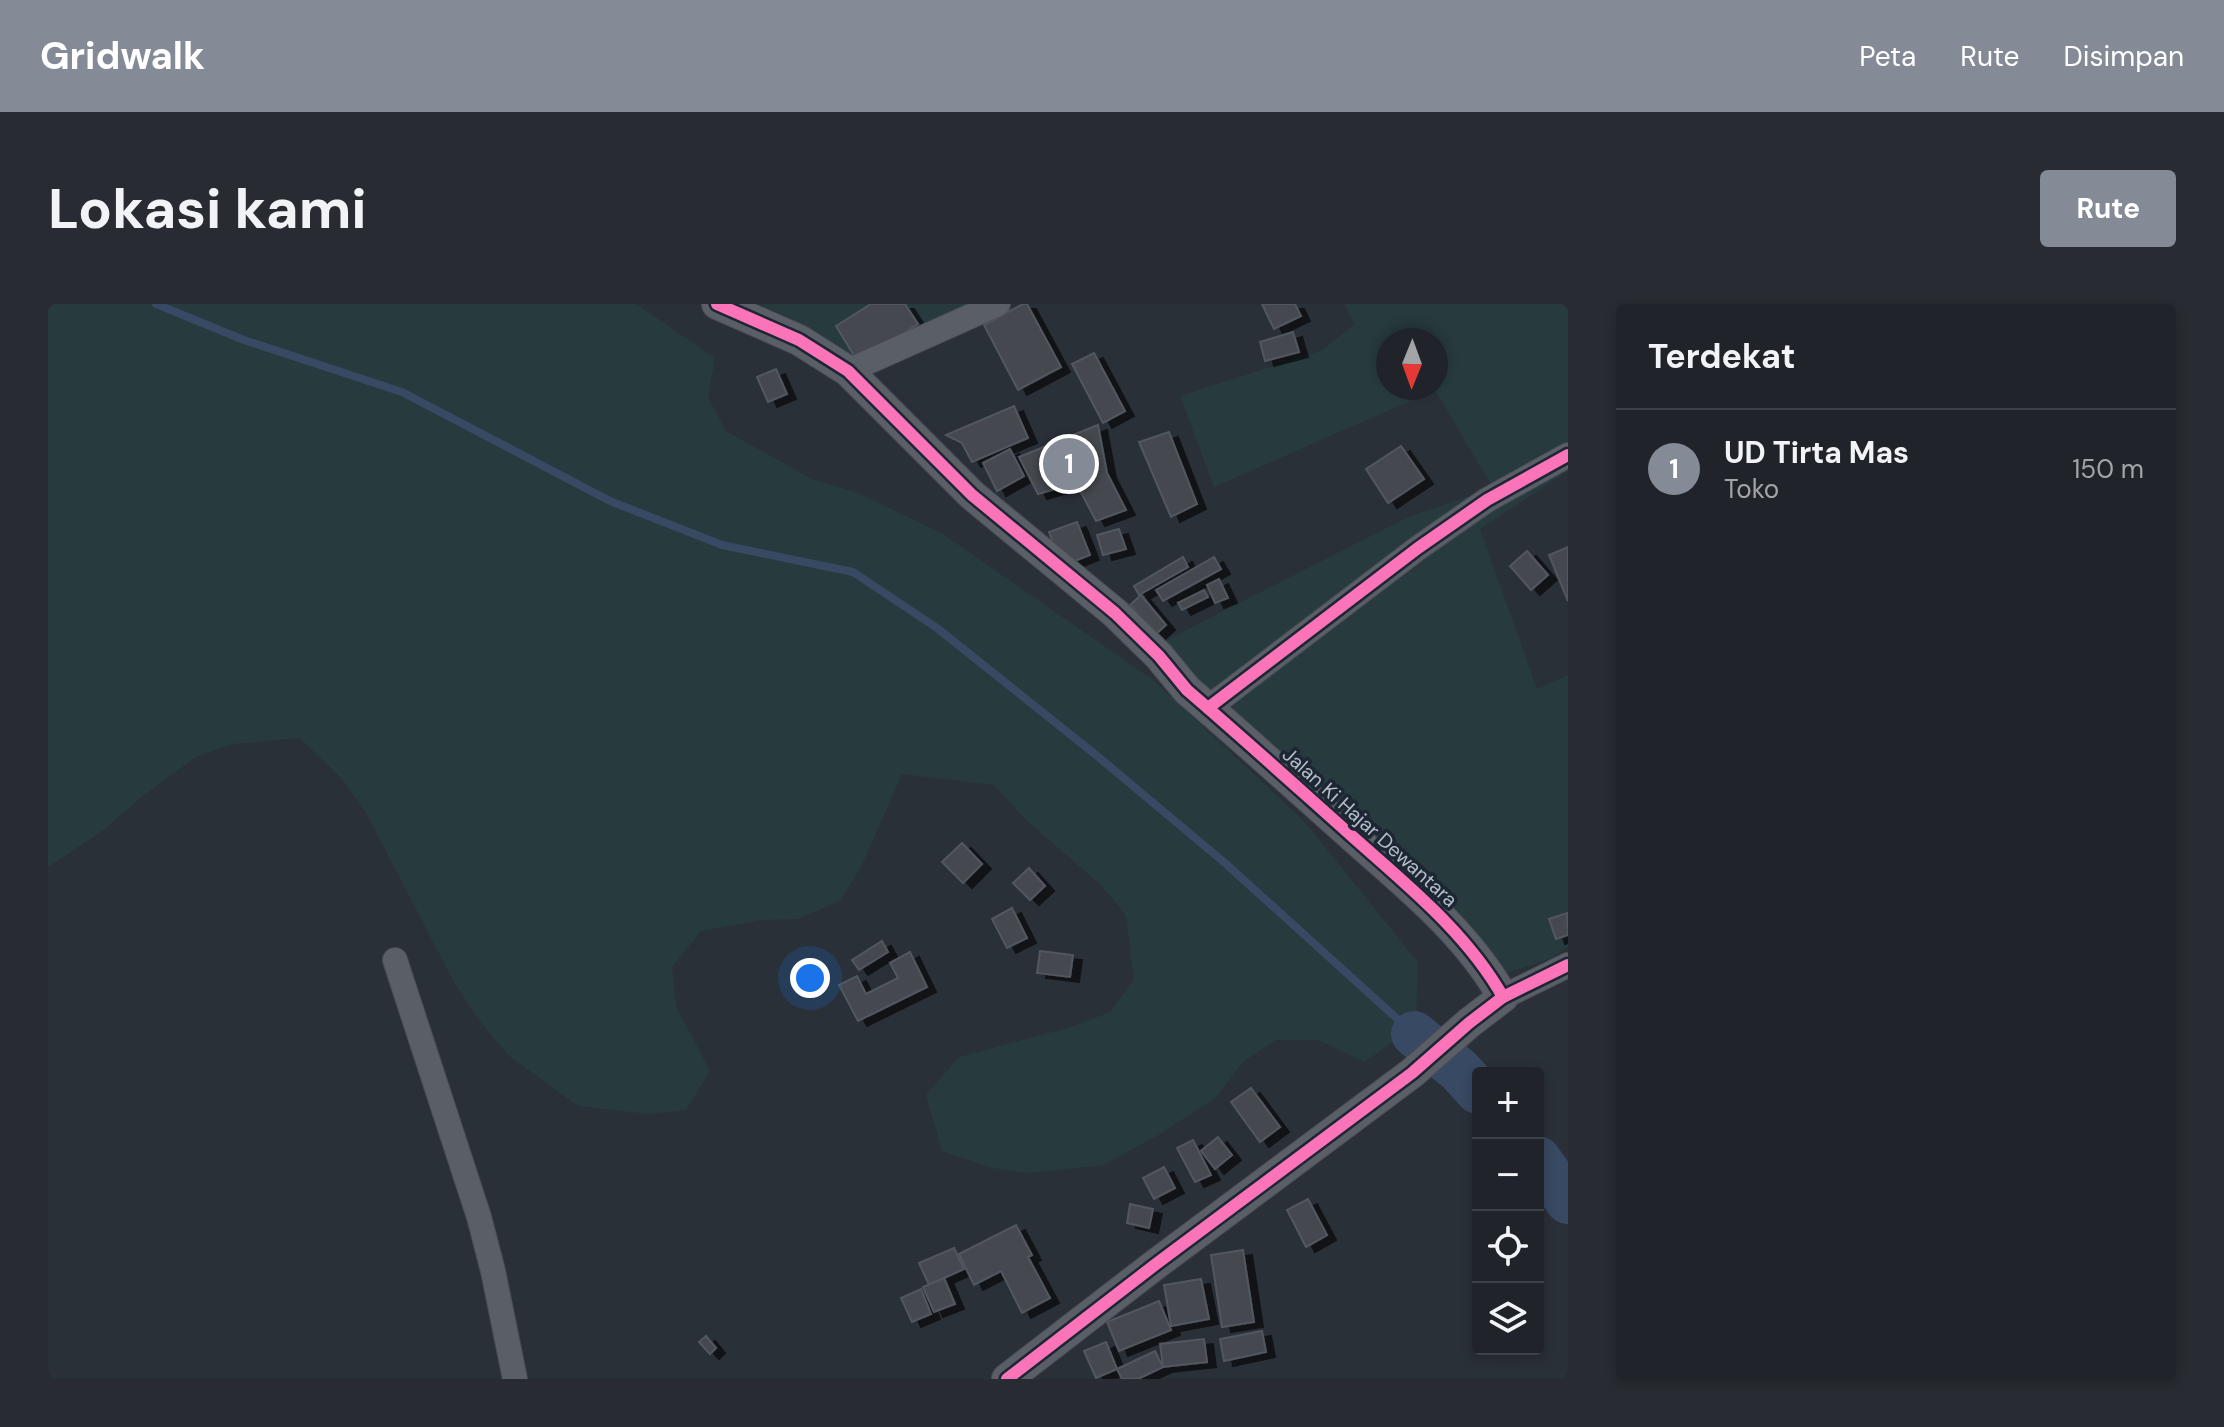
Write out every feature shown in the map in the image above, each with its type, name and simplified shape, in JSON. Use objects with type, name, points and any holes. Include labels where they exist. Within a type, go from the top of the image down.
[{"type":"street","name":"Jalan Ki Hajar Dewantara","points":[[717,304],[799,340],[848,371],[961,485],[1115,613],[1159,656],[1187,690],[1404,883],[1482,962],[1503,997]]},
{"type":"street","points":[[848,371],[998,304]]},
{"type":"street","points":[[1208,708],[1418,548],[1487,500],[1568,455]]},
{"type":"street","points":[[395,960],[479,1217],[515,1379]]},
{"type":"street","points":[[1007,1379],[1412,1073],[1503,997],[1568,965]]},
{"type":"green space","points":[[48,304],[636,304],[715,358],[708,397],[726,431],[812,479],[858,493],[943,534],[1153,680],[1303,820],[1418,962],[1416,1025],[1365,1062],[1318,1040],[1276,1040],[1243,1062],[1215,1098],[1157,1136],[1103,1165],[1029,1173],[992,1168],[942,1151],[926,1095],[959,1057],[1071,1027],[1110,1012],[1134,979],[1126,915],[1101,885],[1026,820],[994,785],[902,774],[861,867],[840,901],[798,919],[761,920],[701,931],[672,967],[676,1006],[710,1071],[686,1110],[649,1114],[578,1106],[509,1056],[478,1019],[455,984],[366,813],[343,780],[300,738],[233,744],[196,757],[105,829],[48,867]]},
{"type":"green space","points":[[759,304],[966,304],[972,315],[854,370],[790,318]]},
{"type":"green space","points":[[1345,304],[1568,304],[1568,471],[1480,529],[1537,689],[1568,675],[1568,947],[1552,958],[1498,976],[1151,648],[1408,517],[1493,488],[1441,400],[1448,400],[1448,328],[1376,328],[1376,400],[1412,400],[1214,487],[1180,396],[1323,350],[1354,324]]},
{"type":"building","points":[[871,304],[905,304],[918,324],[858,362],[836,326]]},
{"type":"building","points":[[1027,304],[1061,367],[1018,390],[984,325]]},
{"type":"building","points":[[1262,304],[1295,304],[1301,316],[1274,329]]},
{"type":"building","points":[[1293,332],[1299,352],[1265,361],[1260,342]]},
{"type":"building","points":[[1094,353],[1125,411],[1103,423],[1072,364]]},
{"type":"building","points":[[776,369],[787,394],[768,402],[757,377]]},
{"type":"building","points":[[1014,406],[1028,438],[972,462],[962,443],[946,435]]},
{"type":"building","points":[[1098,425],[1107,473],[1126,510],[1096,521],[1076,483],[1038,494],[1019,457]]},
{"type":"building","points":[[1169,432],[1197,504],[1171,517],[1139,442]]},
{"type":"building","points":[[1401,446],[1424,479],[1388,503],[1366,469]]},
{"type":"building","points":[[1010,449],[1024,476],[997,491],[983,463]]},
{"type":"building","points":[[1077,522],[1090,555],[1062,566],[1049,532]]},
{"type":"building","points":[[1119,529],[1126,549],[1103,555],[1097,535]]},
{"type":"building","points":[[1568,547],[1568,601],[1549,555]]},
{"type":"building","points":[[1527,551],[1548,575],[1531,590],[1510,566]]},
{"type":"building","points":[[1183,557],[1188,567],[1139,595],[1134,586]]},
{"type":"building","points":[[1214,557],[1221,569],[1163,601],[1156,590]]},
{"type":"building","points":[[1219,579],[1228,598],[1215,603],[1207,585]]},
{"type":"building","points":[[1204,590],[1208,597],[1182,610],[1178,603]]},
{"type":"building","points":[[1141,595],[1166,625],[1155,635],[1130,605]]},
{"type":"building","points":[[962,843],[982,864],[963,883],[942,862]]},
{"type":"building","points":[[1029,868],[1045,886],[1030,900],[1013,883]]},
{"type":"building","points":[[1012,908],[1027,938],[1007,948],[992,919]]},
{"type":"building","points":[[1567,913],[1568,935],[1556,939],[1549,919]]},
{"type":"building","points":[[882,941],[888,952],[859,970],[852,960]]},
{"type":"building","points":[[1040,951],[1073,955],[1070,977],[1037,973]]},
{"type":"building","points":[[910,952],[927,987],[858,1021],[839,985],[857,976],[866,994],[898,978],[890,963]]},
{"type":"building","points":[[1251,1088],[1280,1127],[1260,1142],[1231,1102]]},
{"type":"building","points":[[1218,1137],[1232,1155],[1215,1169],[1201,1151]]},
{"type":"building","points":[[1193,1140],[1211,1175],[1195,1182],[1177,1148]]},
{"type":"building","points":[[1164,1167],[1175,1188],[1154,1199],[1143,1178]]},
{"type":"building","points":[[1308,1199],[1327,1235],[1306,1247],[1287,1210]]},
{"type":"building","points":[[1130,1204],[1153,1209],[1149,1228],[1127,1223]]},
{"type":"building","points":[[1016,1225],[1032,1255],[1028,1257],[1050,1298],[1022,1313],[1001,1271],[974,1285],[959,1254]]},
{"type":"building","points":[[954,1248],[964,1269],[929,1285],[919,1263]]},
{"type":"building","points":[[1243,1250],[1254,1322],[1222,1327],[1211,1255]]},
{"type":"building","points":[[944,1278],[955,1304],[934,1312],[923,1287]]},
{"type":"building","points":[[1201,1279],[1209,1319],[1171,1326],[1164,1285]]},
{"type":"building","points":[[921,1289],[931,1314],[912,1322],[901,1298]]},
{"type":"building","points":[[1159,1301],[1171,1330],[1119,1351],[1107,1322]]},
{"type":"building","points":[[1262,1331],[1266,1352],[1224,1361],[1220,1339]]},
{"type":"building","points":[[706,1336],[716,1348],[710,1354],[699,1342]]},
{"type":"building","points":[[1204,1339],[1207,1362],[1163,1367],[1160,1344]]},
{"type":"building","points":[[1106,1342],[1117,1369],[1096,1378],[1084,1351]]},
{"type":"building","points":[[1155,1351],[1163,1367],[1138,1379],[1122,1379],[1117,1369]]},
{"type":"waterway","points":[[156,304],[244,340],[402,392],[610,501],[722,545],[853,572],[937,628],[1096,755],[1225,863],[1414,1034]]},
{"type":"waterway","points":[[1414,1034],[1472,1084]]},
{"type":"waterway","points":[[1544,1167],[1568,1201]]},
{"type":"cycle path","points":[[717,304],[799,340],[848,371],[972,495],[1115,613],[1159,656],[1187,690],[1435,911],[1472,952],[1503,997]]},
{"type":"cycle path","points":[[1208,708],[1418,548],[1487,500],[1568,455]]},
{"type":"cycle path","points":[[1007,1379],[1412,1073],[1503,997],[1568,965]]},
{"type":"place","name":"UD Tirta Mas","points":[[1069,464]]}]
